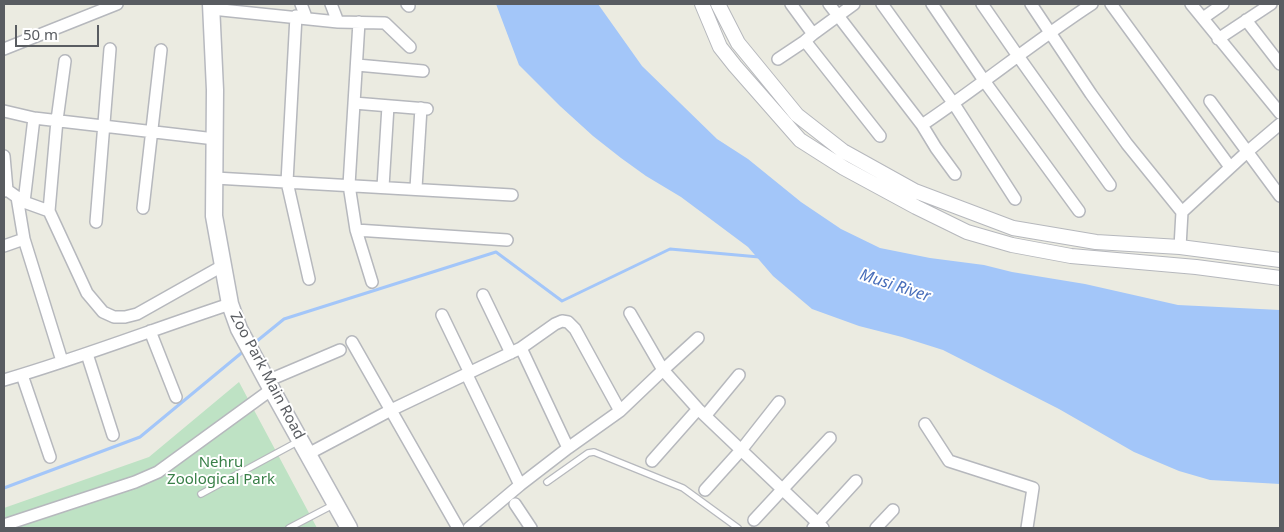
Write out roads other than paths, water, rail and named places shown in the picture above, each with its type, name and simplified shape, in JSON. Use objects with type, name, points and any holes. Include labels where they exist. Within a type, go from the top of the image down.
[{"type":"main road","name":"Zoo Park Main Road","points":[[211,6],[215,90],[214,216],[230,304],[239,329],[349,528]]},
{"type":"street","points":[[4,49],[117,4]]},
{"type":"street","points":[[302,4],[288,182],[309,279]]},
{"type":"street","points":[[331,4],[338,22]]},
{"type":"street","points":[[702,4],[720,46],[735,66],[800,140],[844,168],[967,232],[1012,245],[1071,256],[1196,267],[1280,278]]},
{"type":"street","points":[[718,4],[738,43],[797,115],[843,151],[914,191],[1013,228],[1096,242],[1180,248],[1280,260]]},
{"type":"street","points":[[791,4],[809,38],[880,136]]},
{"type":"street","points":[[829,4],[922,125],[955,174]]},
{"type":"street","points":[[778,59],[854,4]]},
{"type":"street","points":[[882,4],[954,104],[1015,199]]},
{"type":"street","points":[[932,4],[985,82],[1079,211]]},
{"type":"street","points":[[982,4],[1110,185]]},
{"type":"street","points":[[1031,4],[1127,144],[1182,212],[1180,248]]},
{"type":"street","points":[[922,125],[985,82],[1050,32],[1092,4]]},
{"type":"street","points":[[1111,4],[1230,167]]},
{"type":"street","points":[[1191,4],[1280,113]]},
{"type":"street","points":[[1218,39],[1271,4]]},
{"type":"street","points":[[1202,18],[1218,5]]},
{"type":"street","points":[[211,6],[338,22],[385,23],[410,47]]},
{"type":"street","points":[[1246,20],[1280,64]]},
{"type":"street","points":[[359,22],[349,185],[356,230],[372,282]]},
{"type":"street","points":[[96,222],[110,49]]},
{"type":"street","points":[[143,208],[161,50]]},
{"type":"street","points":[[64,61],[49,211],[86,293],[103,312],[114,317],[125,317],[137,314],[224,265]]},
{"type":"street","points":[[357,65],[423,71]]},
{"type":"street","points":[[1210,101],[1280,196]]},
{"type":"street","points":[[354,103],[425,109],[416,188]]},
{"type":"street","points":[[383,188],[388,106]]},
{"type":"street","points":[[4,112],[34,118],[215,139]]},
{"type":"street","points":[[34,118],[21,200],[24,238],[62,361]]},
{"type":"street","points":[[1182,212],[1280,124]]},
{"type":"street","points":[[4,156],[6,190],[21,200],[49,211]]},
{"type":"street","points":[[215,178],[383,188],[416,188],[512,195]]},
{"type":"street","points":[[356,230],[507,240]]},
{"type":"street","points":[[4,246],[24,238]]},
{"type":"street","points":[[1238,272],[1239,254]]},
{"type":"street","points":[[483,295],[516,350],[568,448]]},
{"type":"street","points":[[4,380],[87,354],[230,304]]},
{"type":"street","points":[[630,313],[662,370],[817,526],[856,481]]},
{"type":"street","points":[[442,315],[520,485]]},
{"type":"street","points":[[304,447],[391,410],[468,374],[516,350],[562,321],[568,322],[576,329],[620,411]]},
{"type":"street","points":[[150,331],[176,397]]},
{"type":"street","points":[[469,528],[520,485],[620,411],[698,338]]},
{"type":"street","points":[[352,342],[458,528]]},
{"type":"street","points":[[4,525],[135,482],[158,472],[269,385],[340,350]]},
{"type":"street","points":[[87,354],[113,435]]},
{"type":"street","points":[[22,375],[50,457]]},
{"type":"street","points":[[652,461],[739,375]]},
{"type":"street","points":[[705,490],[742,449],[779,402]]},
{"type":"street","points":[[925,424],[949,461],[1033,488],[1026,528]]},
{"type":"street","points":[[754,520],[830,438]]},
{"type":"street","points":[[515,504],[531,528]]},
{"type":"street","points":[[876,528],[892,510]]},
{"type":"lane","points":[[201,494],[304,447]]},
{"type":"lane","points":[[547,482],[588,453],[594,452],[683,488],[738,528]]},
{"type":"lane","points":[[289,528],[336,504]]},
{"type":"water","name":"Musi River","points":[[496,4],[598,4],[642,66],[717,139],[748,159],[801,202],[841,229],[880,248],[1085,284],[1178,305],[1280,310],[1280,484],[1210,480],[1179,471],[1134,452],[1059,409],[943,350],[859,326],[812,309],[773,276],[748,247],[681,197],[621,158],[560,106],[519,65]]},
{"type":"waterway","points":[[252,345],[284,319],[496,252],[562,301],[670,249],[759,257]]},
{"type":"waterway","points":[[4,488],[140,437],[245,350]]},
{"type":"park label","name":"Nehru Zoological Park","points":[[221,472]]}]
